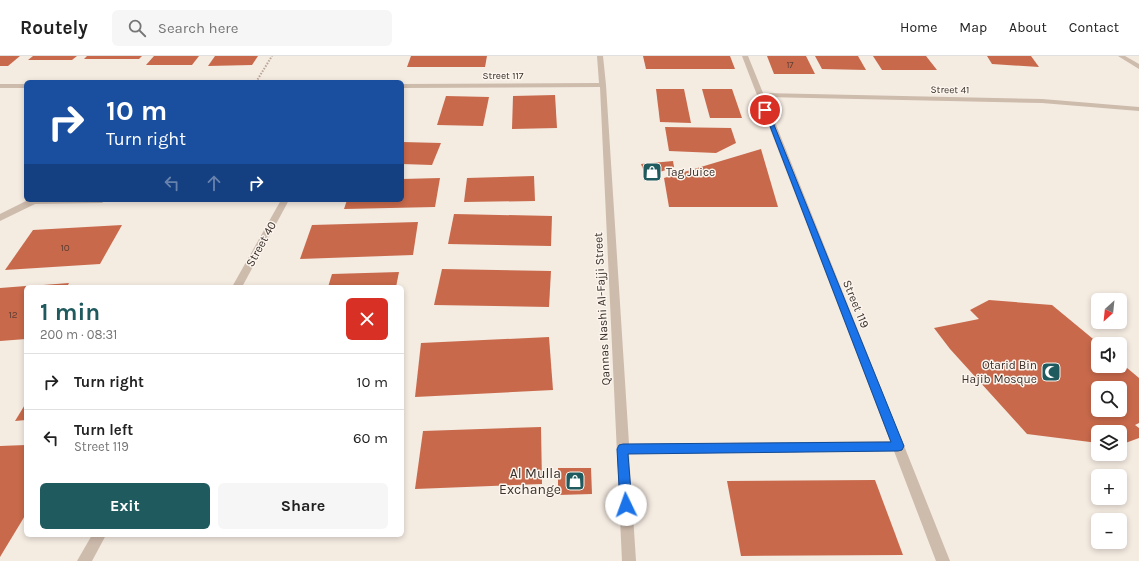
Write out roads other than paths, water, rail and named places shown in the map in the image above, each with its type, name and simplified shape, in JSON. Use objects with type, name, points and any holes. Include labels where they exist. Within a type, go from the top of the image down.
[{"type":"street","name":"Qannas Nashi Al-Fajji Street","points":[[600,56],[603,85],[629,561]]},
{"type":"street","name":"Street 119","points":[[745,56],[944,561]]},
{"type":"street","points":[[1121,56],[1139,67]]},
{"type":"street","name":"Street 117","points":[[404,86],[603,85]]},
{"type":"street","points":[[0,86],[24,86]]},
{"type":"street","name":"Street 41","points":[[760,95],[1042,101],[1139,110]]},
{"type":"street","points":[[0,218],[31,202]]},
{"type":"street","name":"Street 40","points":[[238,285],[284,202]]},
{"type":"street","points":[[623,449],[898,446]]},
{"type":"street","points":[[84,561],[98,537]]},
{"type":"place","name":"Tag Juice","points":[[652,172]]},
{"type":"place","name":"Otarid Bin Hajib Mosque","points":[[1051,372]]},
{"type":"place","name":"Al Mulla Exchange","points":[[575,481]]}]
